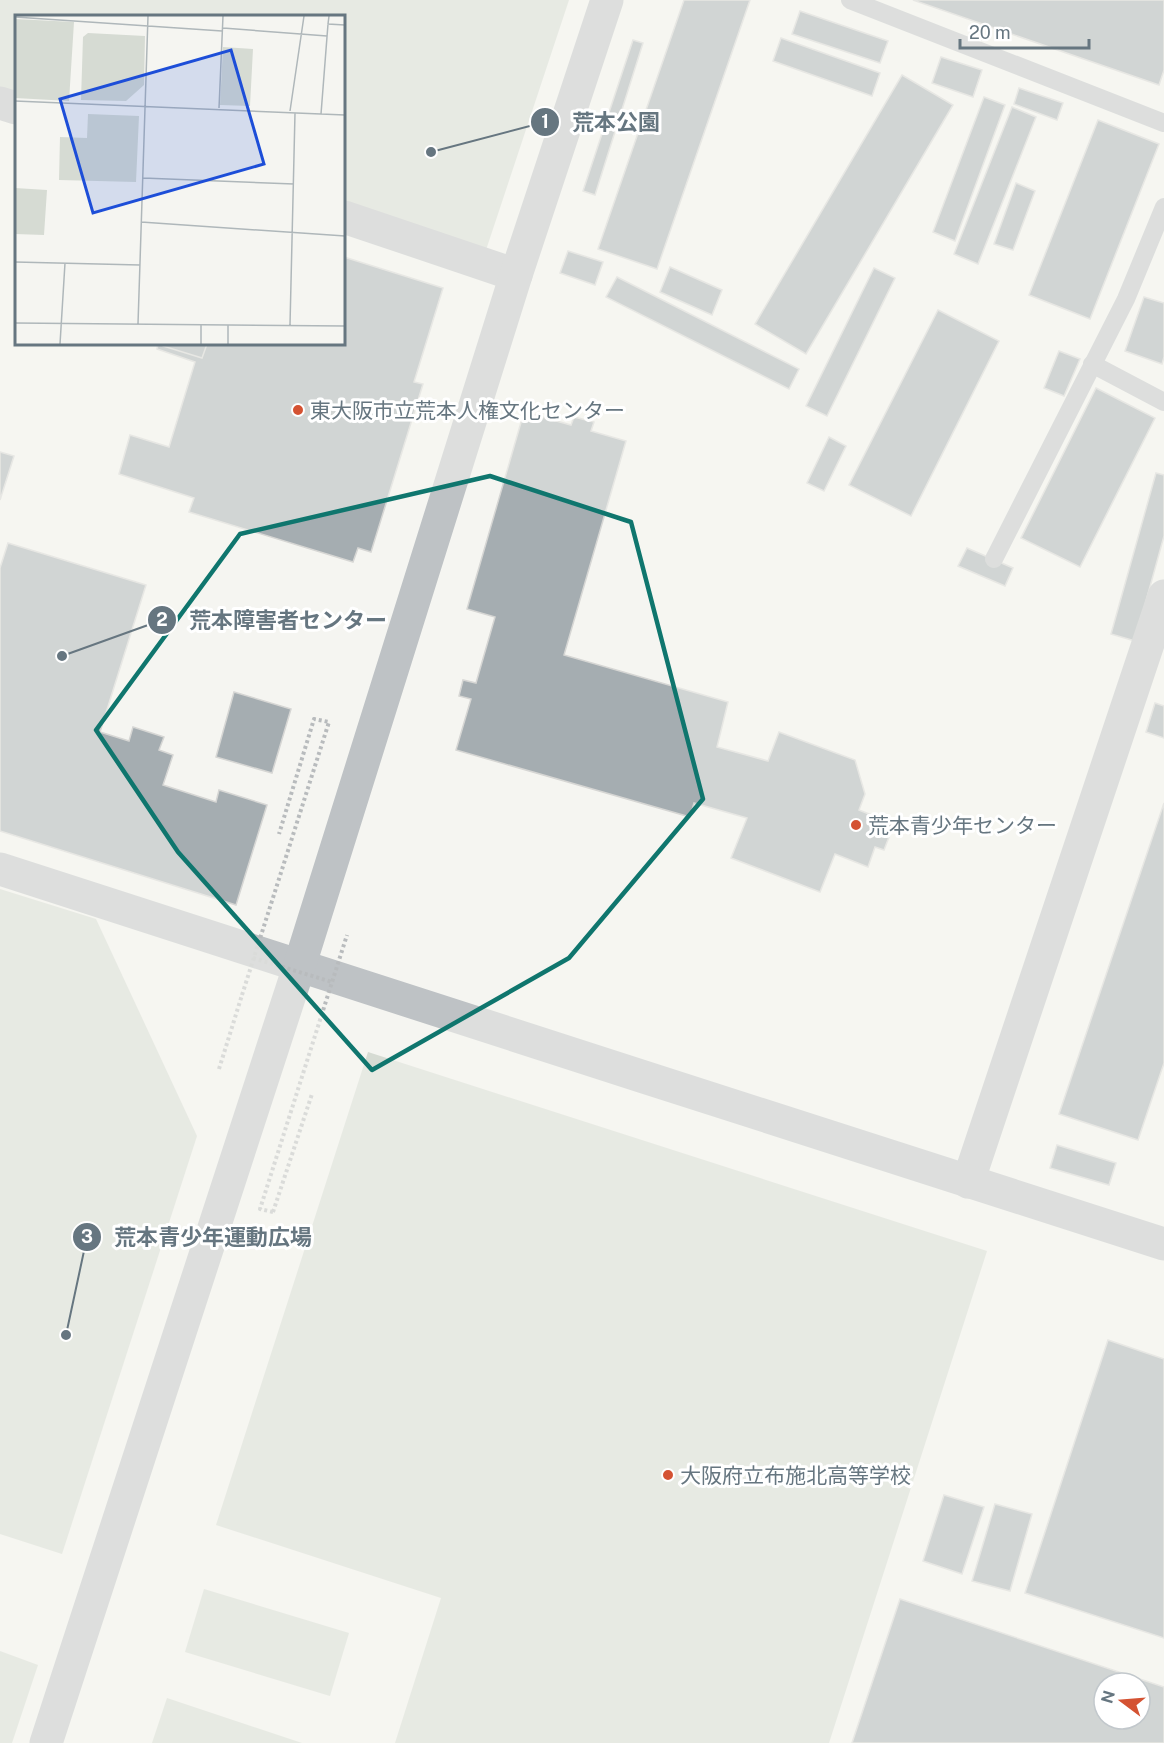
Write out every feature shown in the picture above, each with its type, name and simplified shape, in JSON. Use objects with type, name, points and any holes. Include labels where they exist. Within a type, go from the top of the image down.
[{"type":"street","points":[[46,1743],[300,964],[516,275],[607,0]]},
{"type":"street","points":[[0,103],[15,108]]},
{"type":"street","points":[[345,217],[516,275]]},
{"type":"street","points":[[968,1182],[1164,596]]},
{"type":"street","points":[[0,869],[1164,1244]]},
{"type":"lane","points":[[850,0],[1164,123]]},
{"type":"lane","points":[[994,559],[1126,299],[1164,207]]},
{"type":"lane","points":[[1092,364],[1164,402]]},
{"type":"path","points":[[219,1069],[329,722],[314,719],[279,834]]},
{"type":"path","points":[[312,1094],[273,1212],[260,1209],[347,935]]},
{"type":"path","points":[[254,958],[332,982]]},
{"type":"highlighted area","points":[[490,476],[631,522],[703,799],[569,958],[372,1070],[178,852],[96,730],[240,534]]},
{"type":"shaded area","points":[[0,0],[569,0],[485,253],[345,206],[345,15],[15,15],[15,98],[0,93]]},
{"type":"shaded area","points":[[0,889],[96,919],[197,1136],[62,1554],[0,1534]]},
{"type":"shaded area","name":"大阪府立布施北高等学校","points":[[368,1052],[987,1251],[829,1743],[395,1743],[441,1598],[216,1525]]},
{"type":"shaded area","points":[[204,1589],[349,1633],[330,1696],[185,1652]]},
{"type":"shaded area","points":[[0,1651],[38,1665],[12,1743],[0,1743]]},
{"type":"shaded area","points":[[167,1698],[302,1743],[152,1743]]},
{"type":"building","points":[[684,0],[750,0],[657,269],[598,249]]},
{"type":"building","points":[[913,0],[1164,0],[1164,70],[1159,85]]},
{"type":"building","points":[[800,11],[888,41],[880,63],[792,34]]},
{"type":"building","points":[[781,38],[880,73],[872,96],[773,61]]},
{"type":"building","points":[[633,40],[643,43],[595,195],[583,191]]},
{"type":"building","points":[[941,57],[982,70],[973,97],[932,83]]},
{"type":"building","points":[[902,75],[953,105],[806,354],[755,324]]},
{"type":"building","points":[[1019,88],[1063,103],[1057,120],[1014,104]]},
{"type":"building","points":[[984,97],[1005,105],[955,241],[933,232]]},
{"type":"building","points":[[1012,107],[1036,117],[978,264],[954,254]]},
{"type":"building","points":[[1098,120],[1159,144],[1090,319],[1029,295]]},
{"type":"building","points":[[1016,183],[1035,191],[1013,250],[994,244]]},
{"type":"building","points":[[568,251],[603,262],[595,285],[560,273]]},
{"type":"building","name":"東大阪市立荒本人権文化センター","points":[[345,257],[443,288],[414,382],[423,384],[371,552],[358,548],[353,562],[189,512],[194,498],[119,474],[130,435],[169,447],[195,362],[157,349],[158,345],[345,345]]},
{"type":"building","points":[[670,267],[722,290],[712,315],[660,292]]},
{"type":"building","points":[[874,268],[895,278],[827,416],[806,406]]},
{"type":"building","points":[[617,277],[799,369],[789,389],[606,297]]},
{"type":"building","points":[[1144,297],[1164,303],[1162,364],[1125,351]]},
{"type":"building","points":[[938,310],[999,341],[911,516],[849,485]]},
{"type":"building","points":[[163,345],[207,345],[202,358]]},
{"type":"building","points":[[1059,351],[1080,359],[1064,396],[1044,388]]},
{"type":"building","points":[[1096,388],[1155,418],[1080,567],[1021,538]]},
{"type":"building","points":[[524,412],[571,425],[574,417],[594,422],[591,431],[626,441],[564,655],[728,702],[717,747],[768,761],[779,732],[855,760],[865,794],[859,810],[894,824],[884,850],[875,847],[868,867],[835,854],[820,892],[731,858],[747,818],[694,803],[690,817],[456,750],[471,699],[459,696],[463,680],[476,683],[495,617],[467,609]]},
{"type":"building","points":[[829,437],[846,446],[824,491],[807,483]]},
{"type":"building","points":[[0,452],[14,456],[0,500]]},
{"type":"building","points":[[1156,473],[1164,475],[1164,536],[1135,641],[1111,634]]},
{"type":"building","points":[[8,543],[146,585],[100,732],[129,741],[133,727],[164,737],[159,750],[173,755],[163,785],[216,802],[219,790],[267,805],[236,905],[0,831],[0,568]]},
{"type":"building","points":[[967,548],[1013,568],[1005,586],[958,566]]},
{"type":"building","points":[[234,692],[291,709],[272,773],[216,757]]},
{"type":"building","points":[[1155,703],[1164,706],[1164,738],[1146,732]]},
{"type":"building","points":[[1164,803],[1164,1063],[1138,1140],[1059,1114]]},
{"type":"building","points":[[1057,1145],[1116,1163],[1109,1185],[1050,1168]]},
{"type":"building","points":[[1108,1340],[1164,1359],[1164,1638],[1025,1593]]},
{"type":"building","points":[[944,1495],[984,1507],[962,1574],[923,1561]]},
{"type":"building","points":[[995,1504],[1032,1514],[1010,1591],[972,1581]]},
{"type":"building","points":[[900,1599],[1116,1671],[1092,1671],[1092,1731],[1152,1731],[1152,1683],[1164,1687],[1164,1743],[852,1743]]},
{"type":"place","name":"荒本公園","points":[[431,152]]},
{"type":"place","name":"東大阪市立荒本人権文化センター","points":[[298,410]]},
{"type":"place","name":"荒本障害者センター","points":[[62,656]]},
{"type":"place","name":"荒本青少年センター","points":[[856,825]]},
{"type":"place","name":"荒本青少年運動広場","points":[[66,1335]]},
{"type":"place","name":"大阪府立布施北高等学校","points":[[668,1475]]}]
